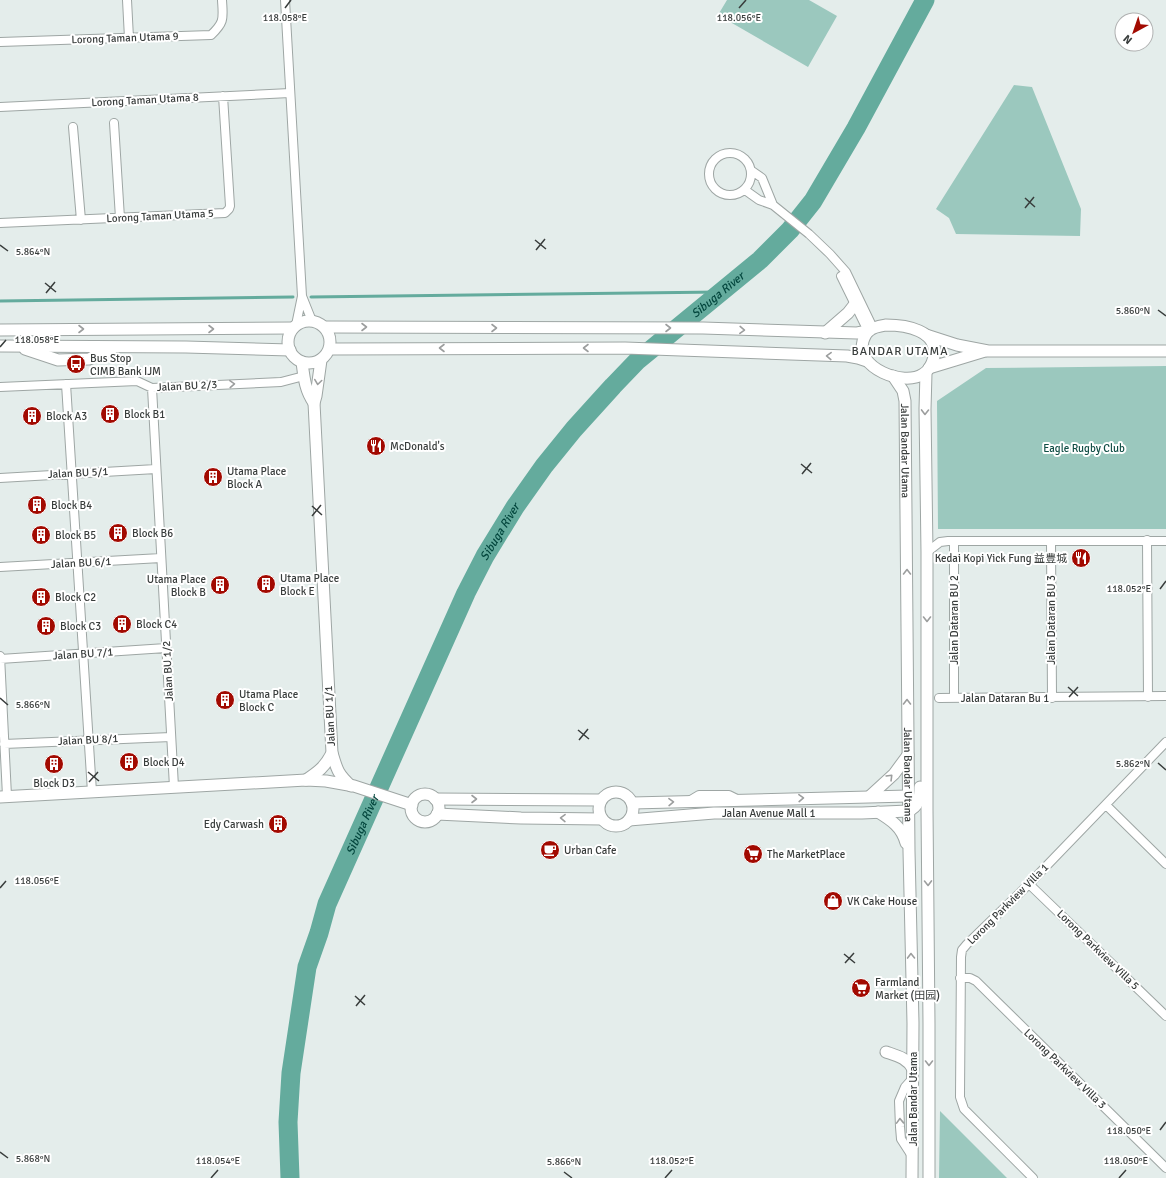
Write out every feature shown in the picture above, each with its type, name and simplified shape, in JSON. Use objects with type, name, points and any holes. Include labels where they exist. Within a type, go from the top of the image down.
[{"type":"street","points":[[127,0],[129,38]]},
{"type":"street","name":"Lorong Taman Utama 9","points":[[0,42],[211,35],[219,27],[223,20],[222,0]]},
{"type":"street","points":[[0,330],[294,327],[301,322],[312,321],[325,327],[331,338],[330,349],[325,357],[315,363],[309,364],[297,360],[290,350],[288,338],[294,327],[302,296],[285,0]]},
{"type":"street","name":"Lorong Taman Utama 8","points":[[0,108],[290,93]]},
{"type":"street","name":"Lorong Taman Utama 5","points":[[0,223],[225,213],[229,209],[223,96]]},
{"type":"street","points":[[114,123],[120,218]]},
{"type":"street","points":[[74,127],[81,220]]},
{"type":"street","points":[[732,153],[739,155],[745,159],[752,171],[751,182],[745,190],[732,196],[719,192],[713,187],[710,181],[710,167],[719,156],[725,154],[732,153]]},
{"type":"street","points":[[752,171],[762,178],[776,207]]},
{"type":"street","points":[[745,190],[759,200],[776,207],[809,234],[830,254],[846,272],[871,329]]},
{"type":"street","points":[[836,262],[855,304],[871,329]]},
{"type":"street","points":[[302,296],[312,321]]},
{"type":"street","points":[[825,333],[848,313],[855,304]]},
{"type":"street","points":[[325,327],[703,328],[857,333],[871,329],[886,325],[899,325],[918,331],[932,341],[935,347],[932,364],[927,371],[919,377],[912,379],[880,372],[867,361],[863,351],[862,343],[865,336],[871,329]]},
{"type":"street","points":[[926,336],[957,345],[988,351],[1166,351]]},
{"type":"street","points":[[0,346],[290,350]]},
{"type":"street","points":[[330,349],[625,348],[847,356],[867,361]]},
{"type":"street","points":[[927,371],[988,351]]},
{"type":"street","name":"Jalan BU 1/1","points":[[306,780],[318,773],[330,758],[314,403],[321,360]]},
{"type":"street","points":[[302,362],[308,394],[314,403]]},
{"type":"street","name":"Jalan Bandar Utama","points":[[927,371],[925,408],[929,1178]]},
{"type":"street","name":"Jalan BU 2/3","points":[[0,387],[137,381],[152,388],[281,382],[304,376]]},
{"type":"street","name":"Jalan Bandar Utama","points":[[893,376],[903,391],[906,401],[908,796],[912,808],[909,851],[913,1043],[912,1178]]},
{"type":"street","points":[[66,384],[92,792]]},
{"type":"street","name":"Jalan BU 1/2","points":[[152,388],[174,787]]},
{"type":"street","name":"Jalan BU 5/1","points":[[0,478],[156,469]]},
{"type":"street","points":[[1147,540],[1148,697]]},
{"type":"street","points":[[926,552],[940,542],[948,541],[1166,541]]},
{"type":"street","name":"Jalan Dataran BU 2","points":[[954,542],[954,698]]},
{"type":"street","name":"Jalan Dataran BU 3","points":[[1051,542],[1052,698]]},
{"type":"street","name":"Jalan BU 6/1","points":[[0,567],[161,558]]},
{"type":"street","name":"Jalan BU 7/1","points":[[0,658],[166,648]]},
{"type":"street","points":[[0,658],[4,744],[3,796],[306,780],[326,781],[352,786],[412,805]]},
{"type":"street","points":[[927,683],[931,692],[939,698],[927,713]]},
{"type":"street","name":"Jalan Dataran Bu 1","points":[[939,698],[1166,696]]},
{"type":"street","name":"Jalan BU 8/1","points":[[4,744],[171,737]]},
{"type":"street","points":[[927,742],[920,762],[919,800],[912,808],[919,814],[921,844],[927,863]]},
{"type":"street","name":"Lorong Parkview Villa 1","points":[[1033,1178],[964,1109],[961,1104],[960,957],[962,950],[966,944],[1029,884],[1166,742]]},
{"type":"street","points":[[870,796],[894,774],[908,755]]},
{"type":"street","points":[[330,758],[334,779],[339,784]]},
{"type":"street","points":[[330,758],[340,776],[352,786]]},
{"type":"street","points":[[620,792],[625,794],[632,802],[633,812],[629,820],[622,825],[609,825],[602,819],[598,810],[601,800],[609,793],[620,792]]},
{"type":"street","points":[[435,799],[438,806],[436,817],[430,821],[419,821],[413,815],[411,809],[416,798],[423,795],[428,795],[435,799],[601,800]]},
{"type":"street","name":"Jalan Avenue Mall 1","points":[[632,802],[908,796]]},
{"type":"street","points":[[1106,805],[1166,864]]},
{"type":"street","name":"Jalan Avenue Mall 1","points":[[629,820],[714,813],[878,812],[912,808]]},
{"type":"street","points":[[878,812],[889,819],[901,830],[909,851]]},
{"type":"street","points":[[437,814],[521,818],[602,819]]},
{"type":"street","name":"Lorong Parkview Villa 5","points":[[1029,884],[1166,1016]]},
{"type":"street","name":"Lorong Parkview Villa 3","points":[[960,978],[970,978],[976,981],[1166,1168]]},
{"type":"street","points":[[913,1043],[924,1028],[929,1024]]},
{"type":"street","points":[[886,1052],[901,1057],[909,1062],[913,1074]]},
{"type":"green space","points":[[727,0],[809,0],[837,16],[808,67],[718,15]]},
{"type":"green space","points":[[1014,85],[1032,87],[1081,209],[1080,236],[956,234],[949,218],[936,209]]},
{"type":"green space","name":"Eagle Rugby Club","points":[[1166,366],[1166,529],[938,529],[937,401],[986,368]]},
{"type":"green space","points":[[940,1111],[1007,1178],[939,1178]]},
{"type":"waterway","name":"Sibuga River","points":[[290,1178],[288,1122],[291,1073],[307,967],[327,904],[466,593],[485,556],[515,507],[544,466],[574,429],[613,386],[637,361],[760,260],[790,230],[813,201],[856,128],[925,0]]},
{"type":"waterway","points":[[311,297],[720,292]]},
{"type":"waterway","points":[[0,301],[293,297]]},
{"type":"place","name":"Bus Stop CIMB Bank IJM","points":[[76,364]]},
{"type":"place","name":"Block B1","points":[[110,414]]},
{"type":"place","name":"Block A3","points":[[32,416]]},
{"type":"place","name":"McDonald's","points":[[376,446]]},
{"type":"place","name":"Utama Place Block A","points":[[213,477]]},
{"type":"place","name":"Block B4","points":[[37,505]]},
{"type":"place","name":"Block B6","points":[[118,533]]},
{"type":"place","name":"Block B5","points":[[41,535]]},
{"type":"place","name":"Kedai Kopi Yick Fung 益豊城","points":[[1081,558]]},
{"type":"place","name":"Utama Place Block E","points":[[266,584]]},
{"type":"place","name":"Utama Place Block B","points":[[220,585]]},
{"type":"place","name":"Block C2","points":[[41,597]]},
{"type":"place","name":"Block C4","points":[[122,624]]},
{"type":"place","name":"Block C3","points":[[46,626]]},
{"type":"place","name":"Utama Place Block C","points":[[225,700]]},
{"type":"place","name":"Block D4","points":[[129,762]]},
{"type":"place","name":"Block D3","points":[[54,764]]},
{"type":"place","name":"Edy Carwash","points":[[278,824]]},
{"type":"place","name":"Urban Cafe","points":[[550,850]]},
{"type":"place","name":"The MarketPlace","points":[[753,854]]},
{"type":"place","name":"VK Cake House","points":[[833,901]]},
{"type":"place","name":"Farmland Market (田园)","points":[[861,988]]},
{"type":"district","name":"BANDAR UTAMA","points":[[900,351]]}]
